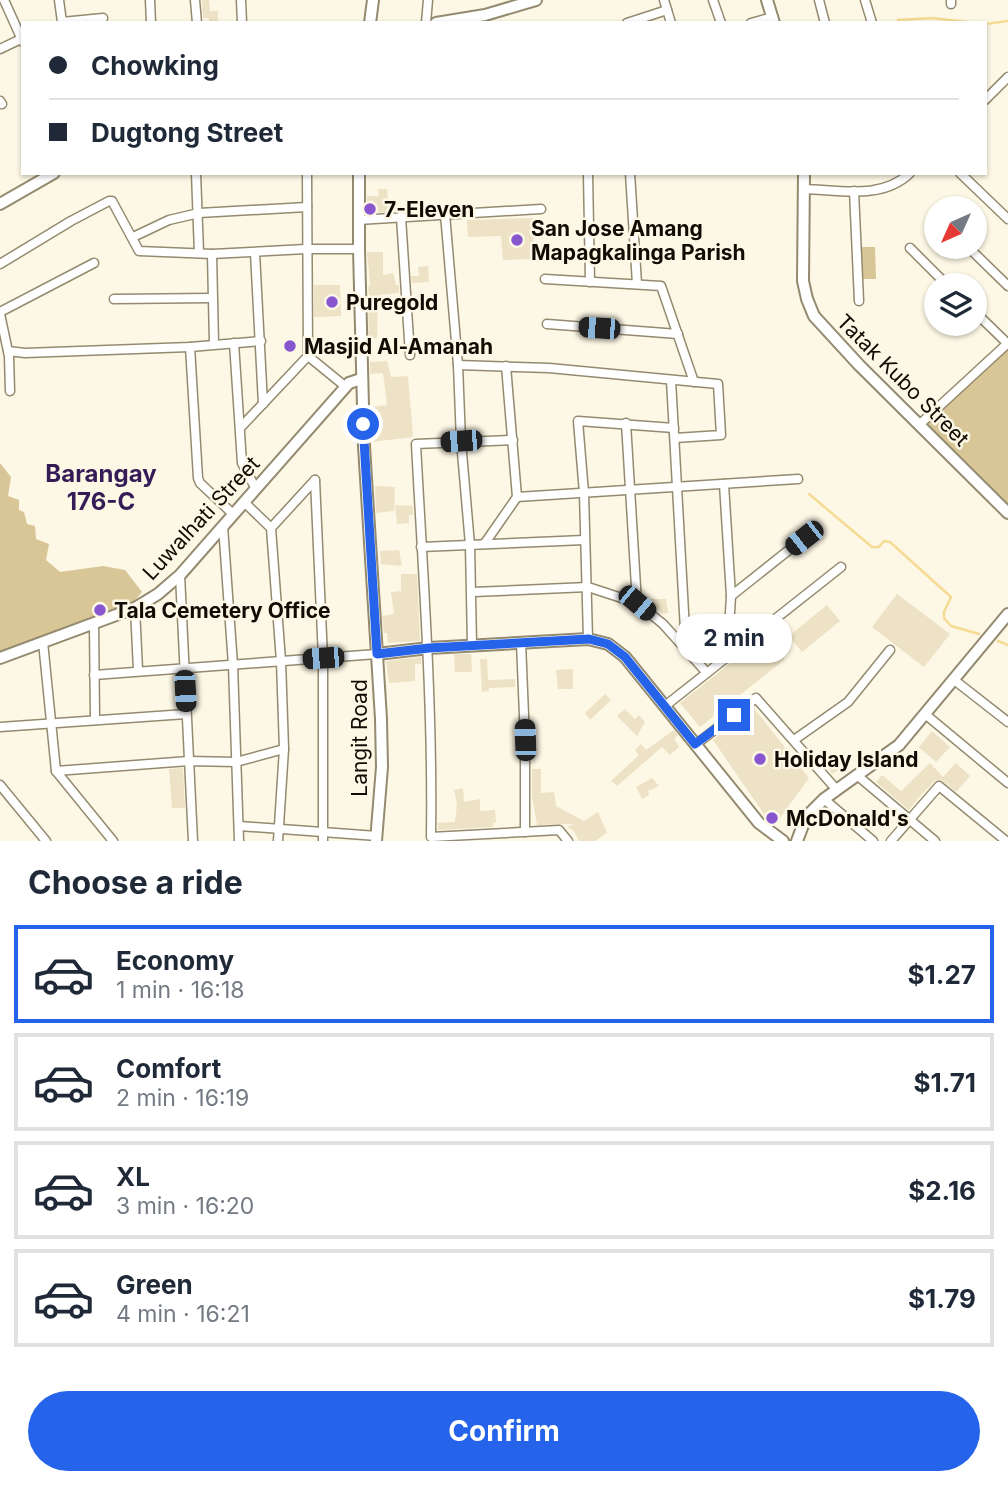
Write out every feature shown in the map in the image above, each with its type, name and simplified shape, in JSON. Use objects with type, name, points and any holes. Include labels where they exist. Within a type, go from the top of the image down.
[{"type":"street","points":[[4,0],[21,39]]},
{"type":"street","points":[[59,0],[61,21]]},
{"type":"street","points":[[150,0],[151,21]]},
{"type":"street","points":[[195,0],[197,21]]},
{"type":"street","points":[[241,0],[242,21]]},
{"type":"street","points":[[370,21],[373,0]]},
{"type":"street","points":[[426,21],[428,0]]},
{"type":"street","points":[[448,21],[485,15],[536,0]]},
{"type":"street","points":[[664,0],[670,21]]},
{"type":"street","points":[[713,0],[720,21]]},
{"type":"street","points":[[768,0],[774,20]]},
{"type":"street","points":[[819,0],[824,21]]},
{"type":"street","points":[[871,21],[866,2],[877,0]]},
{"type":"street","points":[[632,21],[667,10]]},
{"type":"street","points":[[72,21],[103,18]]},
{"type":"street","points":[[0,49],[21,41]]},
{"type":"street","points":[[987,98],[1008,77]]},
{"type":"street","points":[[0,204],[51,175]]},
{"type":"street","points":[[196,175],[199,253]]},
{"type":"street","points":[[241,427],[308,356],[307,175]]},
{"type":"street","name":"Langit Road","points":[[359,175],[362,379],[382,766],[376,838]]},
{"type":"street","points":[[588,175],[590,282]]},
{"type":"street","points":[[630,175],[637,284]]},
{"type":"street","name":"Tatak Kubo Street","points":[[804,175],[803,281],[809,307],[827,332],[1008,513]]},
{"type":"street","points":[[804,189],[881,190],[891,187],[907,175]]},
{"type":"street","points":[[962,175],[1008,219]]},
{"type":"street","points":[[854,191],[859,300]]},
{"type":"street","points":[[0,264],[71,220],[109,201],[112,201],[139,251],[212,254],[306,248],[359,249]]},
{"type":"street","points":[[133,237],[169,220],[199,213],[307,207]]},
{"type":"street","points":[[358,220],[541,209]]},
{"type":"street","points":[[445,214],[470,545],[472,645]]},
{"type":"street","points":[[401,217],[410,355]]},
{"type":"street","points":[[910,248],[935,273]]},
{"type":"street","points":[[255,253],[262,404]]},
{"type":"street","points":[[212,254],[214,344]]},
{"type":"street","points":[[980,259],[1008,286]]},
{"type":"street","points":[[10,391],[0,313],[94,263]]},
{"type":"street","points":[[545,279],[661,286],[694,382]]},
{"type":"street","points":[[114,299],[212,298]]},
{"type":"street","points":[[547,324],[678,334]]},
{"type":"street","points":[[919,425],[1008,344],[987,324]]},
{"type":"street","points":[[5,355],[190,347],[261,341]]},
{"type":"street","points":[[234,342],[242,463],[256,489]]},
{"type":"street","points":[[190,347],[198,478],[233,514]]},
{"type":"street","points":[[308,356],[346,387]]},
{"type":"street","points":[[458,365],[550,368],[718,384],[721,435],[674,438]]},
{"type":"street","points":[[485,543],[517,497],[506,366]]},
{"type":"street","name":"Luwalhati Street","points":[[0,658],[135,608],[158,594],[180,575],[346,387],[353,380],[362,379]]},
{"type":"street","points":[[671,380],[686,649]]},
{"type":"street","points":[[589,639],[584,493],[578,421],[674,428]]},
{"type":"street","points":[[626,423],[637,603]]},
{"type":"street","points":[[513,440],[416,444],[429,648],[432,837],[511,837],[526,832],[559,830],[568,841]]},
{"type":"street","points":[[517,497],[798,479]]},
{"type":"street","points":[[271,528],[315,480],[323,658],[324,836]]},
{"type":"street","points":[[724,484],[731,596],[729,629],[740,645]]},
{"type":"street","points":[[244,502],[271,528],[281,661],[284,750],[278,841]]},
{"type":"street","points":[[223,526],[233,665],[239,841]]},
{"type":"street","points":[[731,596],[804,538]]},
{"type":"street","points":[[421,547],[584,540]]},
{"type":"street","points":[[665,706],[841,568]]},
{"type":"street","points":[[180,575],[193,841]]},
{"type":"street","points":[[472,592],[588,587],[637,603],[663,624],[707,673]]},
{"type":"street","points":[[135,608],[138,670]]},
{"type":"street","points":[[797,841],[806,817],[836,789],[899,745],[1008,614]]},
{"type":"street","points":[[94,623],[94,720]]},
{"type":"street","points":[[94,675],[429,648],[589,639],[608,644],[625,657],[760,823],[783,841]]},
{"type":"street","points":[[43,642],[56,771],[113,841]]},
{"type":"street","points":[[521,642],[526,832]]},
{"type":"street","points":[[794,740],[848,702],[890,650]]},
{"type":"street","points":[[953,679],[1008,722]]},
{"type":"street","points":[[695,744],[756,698],[836,789]]},
{"type":"street","points":[[0,727],[186,714]]},
{"type":"street","points":[[925,714],[1008,783]]},
{"type":"street","points":[[56,771],[189,761],[236,762],[284,750]]},
{"type":"street","points":[[858,776],[935,841]]},
{"type":"street","points":[[0,785],[46,841]]},
{"type":"street","points":[[891,841],[939,786],[1006,841]]},
{"type":"street","points":[[824,799],[873,841]]},
{"type":"street","points":[[239,826],[324,836],[376,838]]},
{"type":"shaded area","points":[[860,247],[875,247],[876,279],[861,279]]},
{"type":"shaded area","points":[[1008,347],[1008,506],[925,424]]},
{"type":"shaded area","points":[[0,463],[11,477],[8,496],[19,500],[19,510],[24,512],[27,524],[35,526],[36,539],[49,544],[46,560],[60,572],[103,566],[125,570],[142,592],[131,605],[0,652]]},
{"type":"building","points":[[202,0],[209,0],[210,11],[218,11],[218,21],[203,18]]},
{"type":"building","points":[[378,189],[387,189],[389,212],[367,213],[367,196],[379,196]]},
{"type":"building","name":"San Jose Amang Mapagkalinga Parish","points":[[533,218],[534,259],[503,260],[501,236],[468,237],[467,220]]},
{"type":"building","points":[[367,252],[383,252],[383,275],[393,273],[396,285],[399,285],[399,293],[378,295],[377,338],[369,338],[368,307],[371,307]]},
{"type":"building","points":[[428,266],[429,282],[412,283],[411,276],[419,276],[418,267]]},
{"type":"building","points":[[314,285],[340,285],[341,316],[314,317]]},
{"type":"building","points":[[387,361],[391,377],[408,376],[413,437],[372,442],[371,407],[387,405],[383,373],[370,374],[370,362]]},
{"type":"building","points":[[375,486],[395,487],[394,511],[376,513]]},
{"type":"building","points":[[395,505],[413,506],[409,523],[397,524]]},
{"type":"building","points":[[399,550],[402,566],[381,564],[380,551]]},
{"type":"building","points":[[401,574],[417,574],[420,641],[388,643],[382,616],[394,614],[391,592],[401,591]]},
{"type":"building","points":[[897,594],[950,634],[924,667],[872,627]]},
{"type":"building","points":[[651,599],[666,599],[668,613],[661,614],[660,610],[653,607]]},
{"type":"building","points":[[827,605],[840,621],[802,652],[789,636]]},
{"type":"building","points":[[766,635],[785,659],[700,727],[680,703]]},
{"type":"building","points":[[454,654],[471,654],[472,672],[455,672]]},
{"type":"building","points":[[421,657],[421,664],[415,664],[415,681],[389,683],[386,661]]},
{"type":"building","points":[[480,659],[487,659],[488,680],[515,679],[515,687],[489,688],[489,691],[482,692]]},
{"type":"building","points":[[573,669],[573,689],[558,689],[556,670]]},
{"type":"building","points":[[605,694],[611,700],[590,720],[585,713]]},
{"type":"building","name":"Holiday Island","points":[[754,708],[809,778],[780,818],[774,821],[766,817],[713,740]]},
{"type":"building","points":[[625,709],[635,719],[639,715],[645,722],[637,736],[617,716]]},
{"type":"building","points":[[674,730],[678,735],[674,739],[679,747],[670,755],[662,747],[617,786],[611,781],[639,755],[635,750],[641,744],[646,750]]},
{"type":"building","points":[[932,731],[950,747],[936,762],[919,747]]},
{"type":"building","points":[[829,754],[840,769],[832,774],[822,759]]},
{"type":"building","points":[[930,763],[943,777],[956,763],[970,776],[956,792],[943,781],[936,780],[909,810],[876,782],[882,775],[901,791]]},
{"type":"building","points":[[183,768],[185,808],[172,808],[169,769]]},
{"type":"building","points":[[532,769],[541,769],[541,793],[554,792],[556,806],[584,821],[598,812],[607,833],[595,841],[579,841],[574,831],[567,827],[574,824],[537,825],[532,796]]},
{"type":"building","points":[[652,778],[659,786],[648,791],[649,795],[642,799],[636,787]]},
{"type":"building","points":[[463,788],[464,802],[480,799],[480,811],[495,810],[496,822],[493,827],[438,830],[438,823],[455,822],[457,804],[454,790]]},
{"type":"waterway","points":[[898,20],[932,18],[958,21]]},
{"type":"waterway","points":[[987,24],[1008,21]]},
{"type":"waterway","points":[[809,494],[872,547],[879,547],[884,541],[890,542],[951,597],[944,612],[944,618],[951,626],[979,634]]},
{"type":"waterway","points":[[998,641],[1008,645]]},
{"type":"place","name":"7-Eleven","points":[[370,209]]},
{"type":"place","name":"San Jose Amang Mapagkalinga Parish","points":[[517,240]]},
{"type":"place","name":"Puregold","points":[[332,302]]},
{"type":"place","name":"Masjid Al-Amanah","points":[[290,346]]},
{"type":"place","name":"Tala Cemetery Office","points":[[100,610]]},
{"type":"place","name":"Holiday Island","points":[[760,759]]},
{"type":"place","name":"McDonald's","points":[[772,818]]},
{"type":"district","name":"Barangay 176-C","points":[[101,487]]},
{"type":"route","points":[[363,424],[377,654],[429,648],[589,639],[608,644],[625,657],[695,744],[734,715]]}]
